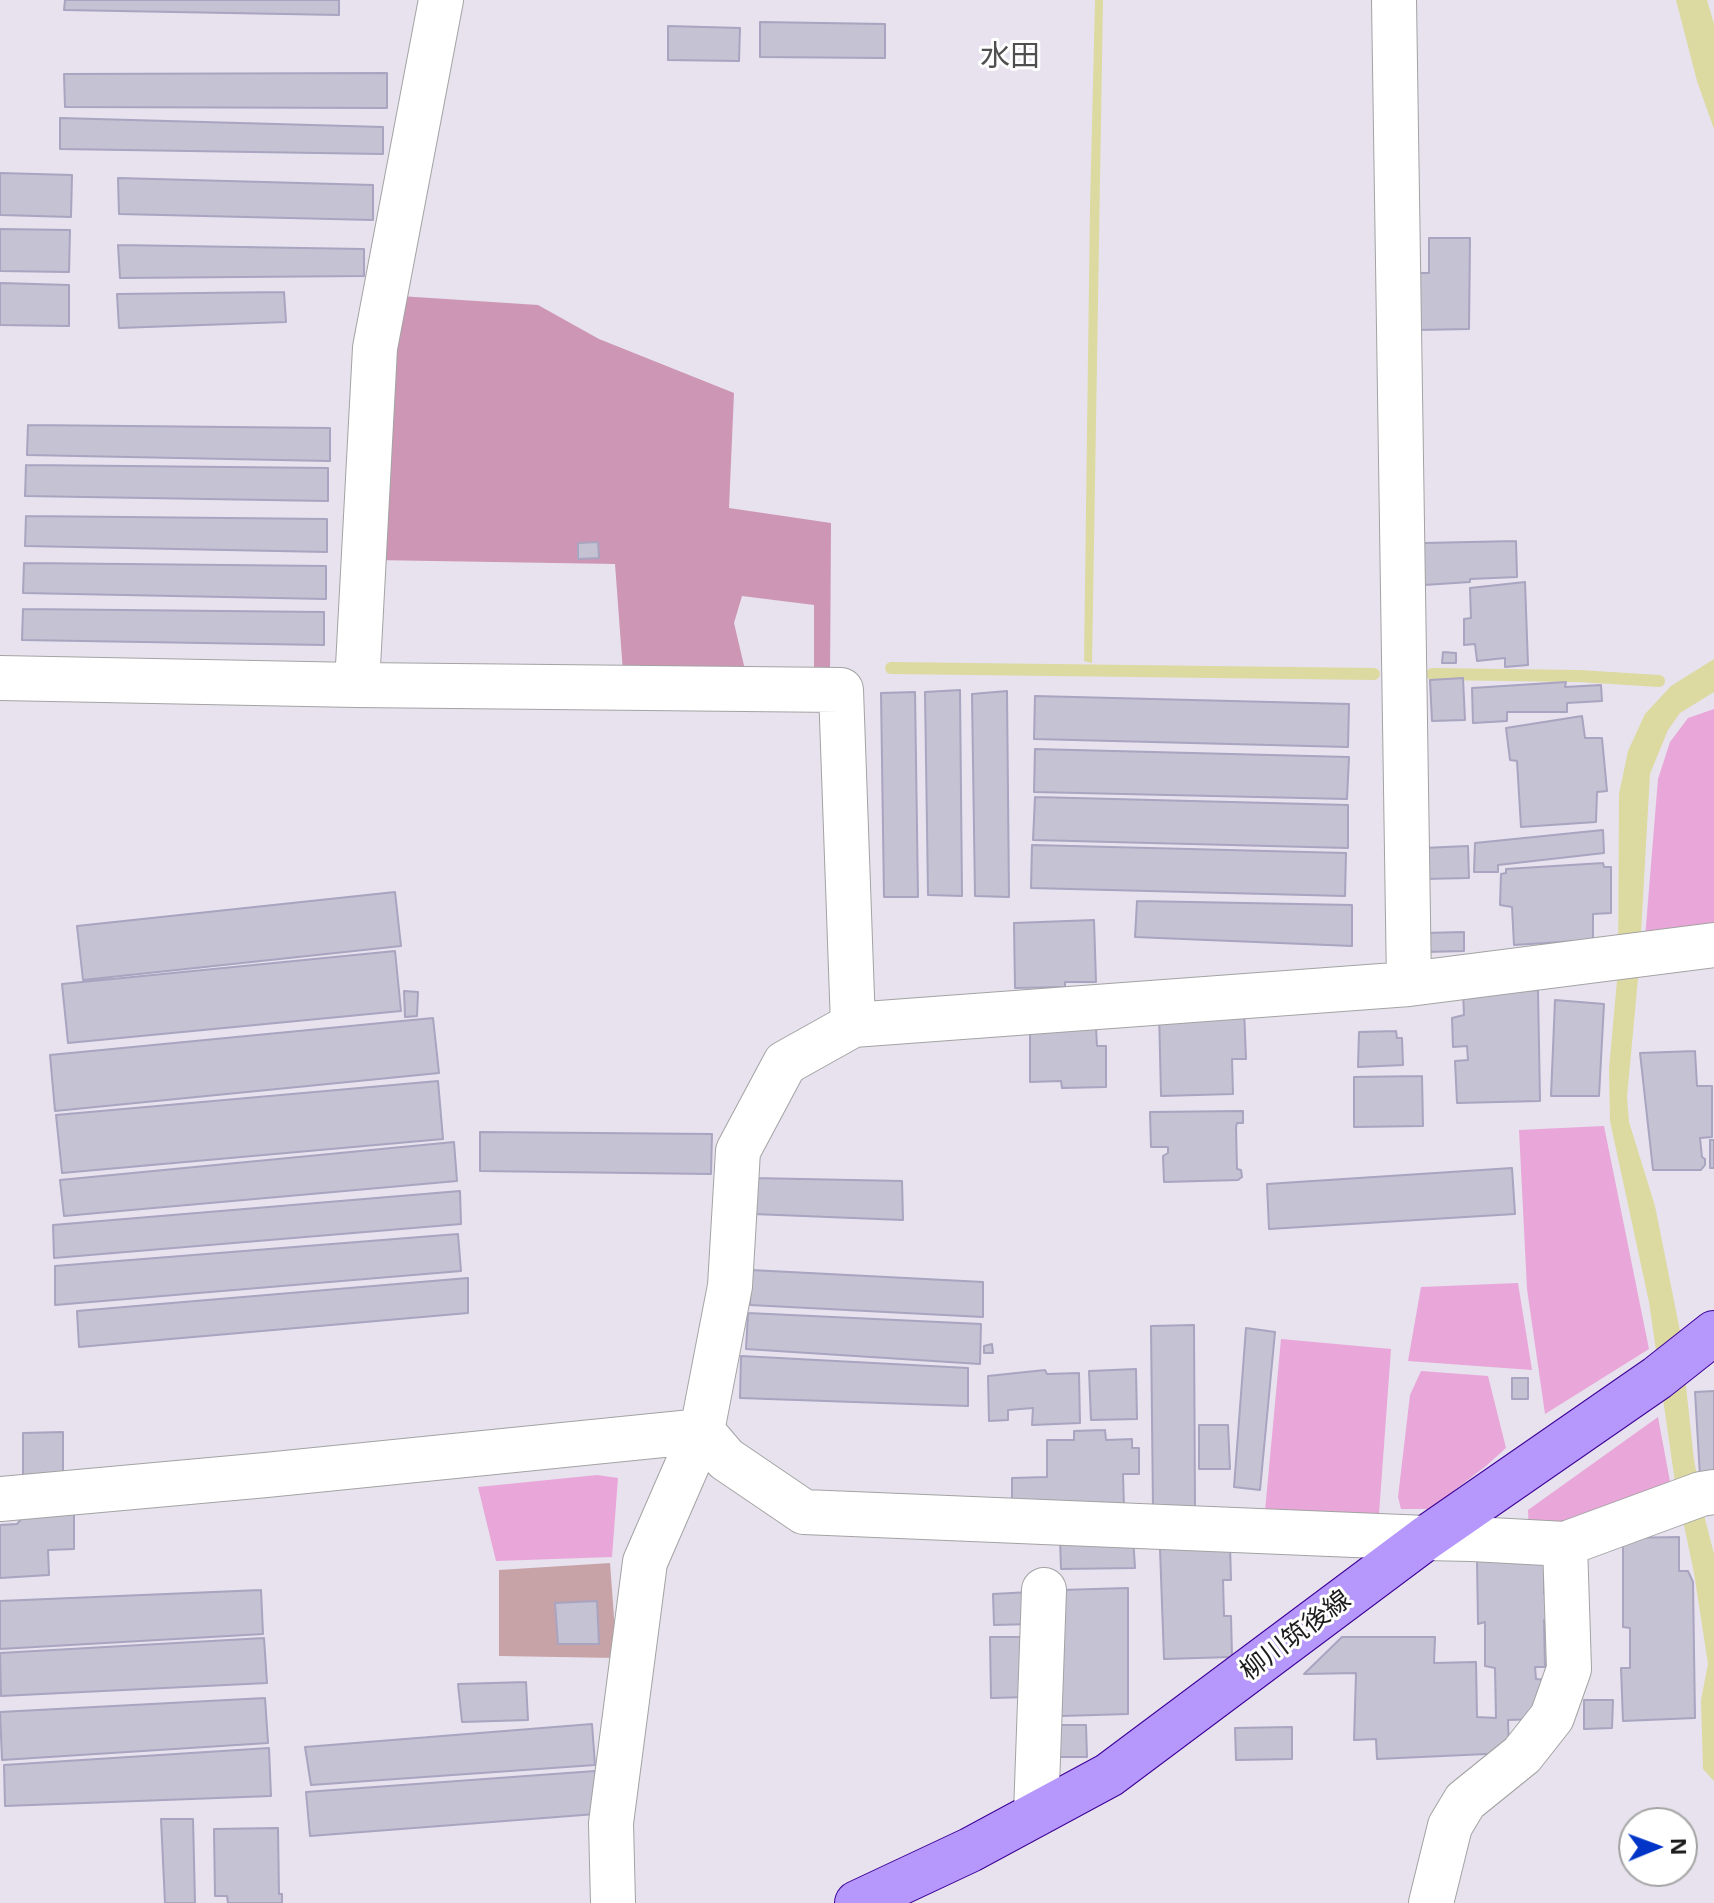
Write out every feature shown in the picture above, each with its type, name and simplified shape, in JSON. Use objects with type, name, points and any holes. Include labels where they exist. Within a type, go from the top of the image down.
[{"type":"main road","name":"柳川筑後線","points":[[857,1903],[970,1850],[1109,1775],[1426,1538],[1685,1356]]},
{"type":"street","points":[[357,685],[375,348],[441,0]]},
{"type":"street","points":[[1394,0],[1409,984]]},
{"type":"street","points":[[0,678],[841,690],[853,1025]]},
{"type":"street","points":[[613,1903],[611,1823],[645,1562],[702,1431],[730,1286],[738,1151],[785,1063],[853,1025],[1409,984],[1714,945]]},
{"type":"street","points":[[0,1499],[702,1431]]},
{"type":"street","points":[[702,1431],[726,1459],[804,1512],[1565,1544],[1698,1496]]},
{"type":"street","points":[[1431,1903],[1450,1826],[1465,1801],[1522,1755],[1552,1717],[1569,1669],[1565,1544]]},
{"type":"street","points":[[1036,1814],[1044,1590]]},
{"type":"shaded area","points":[[1095,0],[1103,0],[1092,663],[1084,661]]},
{"type":"shaded area","points":[[1676,0],[1707,0],[1714,24],[1714,129],[1697,81]]},
{"type":"shaded area","points":[[400,296],[538,305],[599,339],[734,393],[729,508],[831,523],[830,680],[814,679],[814,605],[742,596],[734,623],[746,674],[623,672],[615,564],[373,560]]},
{"type":"shaded area","points":[[1714,659],[1714,692],[1680,713],[1668,730],[1650,774],[1639,968],[1627,1097],[1629,1122],[1655,1206],[1680,1331],[1694,1460],[1714,1554],[1714,1781],[1703,1769],[1701,1700],[1708,1664],[1694,1573],[1675,1482],[1649,1302],[1610,1121],[1609,1069],[1618,969],[1619,794],[1628,751],[1645,714],[1671,686]]},
{"type":"shaded area","points":[[1714,709],[1714,928],[1645,938],[1658,779],[1670,742],[1688,718]]},
{"type":"shaded area","points":[[1604,1126],[1649,1349],[1545,1414],[1527,1289],[1519,1130]]},
{"type":"shaded area","points":[[1518,1283],[1532,1370],[1408,1361],[1421,1287]]},
{"type":"shaded area","points":[[1281,1339],[1391,1349],[1379,1514],[1265,1511]]},
{"type":"shaded area","points":[[1421,1371],[1488,1376],[1506,1448],[1430,1509],[1401,1509],[1398,1497],[1410,1395]]},
{"type":"shaded area","points":[[1658,1417],[1671,1487],[1529,1534],[1528,1510]]},
{"type":"shaded area","points":[[597,1475],[618,1478],[612,1557],[496,1561],[478,1487]]},
{"type":"shaded area","points":[[610,1563],[617,1658],[499,1656],[499,1570]]},
{"type":"building","points":[[65,0],[339,0],[339,15],[64,10]]},
{"type":"building","points":[[760,22],[885,24],[885,58],[760,57]]},
{"type":"building","points":[[668,26],[740,28],[739,61],[668,60]]},
{"type":"building","points":[[387,73],[387,108],[65,107],[64,74]]},
{"type":"building","points":[[60,118],[383,127],[383,154],[60,149]]},
{"type":"building","points":[[0,173],[72,175],[71,217],[0,215]]},
{"type":"building","points":[[118,178],[373,185],[373,220],[119,214]]},
{"type":"building","points":[[0,229],[70,230],[69,272],[0,271]]},
{"type":"building","points":[[1429,238],[1470,238],[1469,329],[1415,330],[1414,273],[1429,273]]},
{"type":"building","points":[[118,245],[364,249],[364,276],[120,278]]},
{"type":"building","points":[[0,283],[69,285],[69,326],[0,325]]},
{"type":"building","points":[[284,292],[286,322],[119,328],[117,294]]},
{"type":"building","points":[[28,425],[330,428],[330,461],[27,455]]},
{"type":"building","points":[[26,465],[328,468],[328,501],[25,496]]},
{"type":"building","points":[[26,516],[327,519],[327,552],[25,546]]},
{"type":"building","points":[[1516,541],[1517,577],[1424,585],[1424,543]]},
{"type":"building","points":[[598,542],[599,558],[578,559],[578,543]]},
{"type":"building","points":[[24,563],[326,566],[326,599],[23,593]]},
{"type":"building","points":[[1525,582],[1528,665],[1505,667],[1505,658],[1477,661],[1475,644],[1464,645],[1464,619],[1471,618],[1470,588]]},
{"type":"building","points":[[23,609],[324,612],[324,645],[22,640]]},
{"type":"building","points":[[1443,652],[1456,653],[1456,663],[1442,663]]},
{"type":"building","points":[[1463,678],[1465,720],[1432,721],[1430,680]]},
{"type":"building","points":[[1566,682],[1565,687],[1601,685],[1602,701],[1567,703],[1567,712],[1507,712],[1507,721],[1473,723],[1472,688]]},
{"type":"building","points":[[960,690],[962,896],[928,895],[925,692]]},
{"type":"building","points":[[1007,691],[1009,897],[975,896],[972,694]]},
{"type":"building","points":[[915,692],[918,897],[884,897],[881,693]]},
{"type":"building","points":[[1035,696],[1349,704],[1348,747],[1034,739]]},
{"type":"building","points":[[1582,716],[1585,738],[1602,738],[1607,791],[1597,792],[1596,822],[1521,827],[1517,761],[1510,760],[1506,728]]},
{"type":"building","points":[[1035,749],[1349,757],[1347,799],[1034,792]]},
{"type":"building","points":[[1035,797],[1348,805],[1348,848],[1033,840]]},
{"type":"building","points":[[1603,830],[1604,853],[1498,865],[1498,872],[1474,872],[1475,843]]},
{"type":"building","points":[[1032,845],[1346,853],[1345,896],[1031,888]]},
{"type":"building","points":[[1468,846],[1469,878],[1424,879],[1423,848]]},
{"type":"building","points":[[1603,863],[1604,867],[1611,867],[1611,913],[1593,914],[1593,940],[1514,945],[1512,907],[1500,905],[1501,874],[1506,873],[1506,869]]},
{"type":"building","points":[[395,892],[401,946],[83,980],[77,926]]},
{"type":"building","points":[[1137,901],[1352,905],[1352,946],[1135,937]]},
{"type":"building","points":[[1094,920],[1096,982],[1065,982],[1065,987],[1015,988],[1014,923]]},
{"type":"building","points":[[1464,932],[1464,951],[1425,952],[1424,933]]},
{"type":"building","points":[[395,951],[401,1011],[68,1043],[62,984]]},
{"type":"building","points":[[1538,990],[1540,1101],[1457,1103],[1455,1061],[1468,1060],[1467,1046],[1453,1047],[1452,1018],[1464,1015],[1463,992]]},
{"type":"building","points":[[404,991],[418,992],[417,1016],[405,1017]]},
{"type":"building","points":[[1555,1000],[1604,1004],[1599,1096],[1551,1096]]},
{"type":"building","points":[[1244,1009],[1246,1059],[1232,1059],[1233,1094],[1161,1096],[1159,1011]]},
{"type":"building","points":[[433,1018],[439,1073],[55,1111],[50,1055]]},
{"type":"building","points":[[1096,1027],[1097,1046],[1106,1046],[1106,1087],[1062,1088],[1061,1081],[1030,1082],[1030,1029]]},
{"type":"building","points":[[1396,1031],[1397,1038],[1402,1038],[1403,1065],[1358,1067],[1359,1032]]},
{"type":"building","points":[[1695,1051],[1697,1086],[1712,1086],[1712,1137],[1700,1138],[1705,1165],[1701,1170],[1653,1170],[1640,1053]]},
{"type":"building","points":[[1422,1076],[1423,1126],[1354,1127],[1354,1077]]},
{"type":"building","points":[[438,1081],[443,1139],[62,1173],[56,1115]]},
{"type":"building","points":[[1243,1111],[1243,1123],[1237,1123],[1236,1127],[1237,1169],[1241,1170],[1242,1177],[1238,1180],[1164,1182],[1163,1156],[1168,1153],[1168,1147],[1151,1147],[1150,1112]]},
{"type":"building","points":[[480,1132],[712,1134],[711,1174],[480,1171]]},
{"type":"building","points":[[1710,1140],[1714,1140],[1714,1168],[1710,1168]]},
{"type":"building","points":[[454,1142],[457,1181],[64,1216],[60,1180]]},
{"type":"building","points":[[1512,1168],[1515,1214],[1269,1229],[1267,1184]]},
{"type":"building","points":[[752,1178],[902,1181],[903,1220],[753,1214]]},
{"type":"building","points":[[460,1191],[461,1224],[54,1258],[53,1225]]},
{"type":"building","points":[[458,1234],[461,1271],[55,1305],[55,1266]]},
{"type":"building","points":[[751,1270],[983,1282],[983,1317],[750,1305]]},
{"type":"building","points":[[468,1278],[468,1313],[79,1347],[77,1311]]},
{"type":"building","points":[[748,1313],[981,1324],[980,1364],[746,1349]]},
{"type":"building","points":[[1194,1325],[1195,1510],[1153,1510],[1151,1326]]},
{"type":"building","points":[[1246,1328],[1275,1332],[1260,1490],[1234,1487]]},
{"type":"building","points":[[992,1344],[993,1353],[984,1353],[984,1346]]},
{"type":"building","points":[[741,1356],[968,1368],[968,1406],[740,1398]]},
{"type":"building","points":[[1136,1369],[1137,1419],[1091,1420],[1089,1371]]},
{"type":"building","points":[[1045,1370],[1047,1374],[1079,1373],[1080,1423],[1032,1425],[1033,1408],[1008,1410],[1008,1420],[989,1421],[988,1376]]},
{"type":"building","points":[[1512,1378],[1528,1378],[1528,1399],[1512,1399]]},
{"type":"building","points":[[1714,1391],[1714,1476],[1700,1476],[1695,1392]]},
{"type":"building","points":[[1199,1425],[1228,1425],[1230,1469],[1199,1469]]},
{"type":"building","points":[[1105,1430],[1106,1440],[1132,1439],[1132,1448],[1139,1448],[1139,1474],[1123,1474],[1124,1509],[1012,1512],[1012,1478],[1047,1477],[1047,1440],[1074,1440],[1074,1431]]},
{"type":"building","points":[[63,1432],[63,1472],[23,1475],[23,1433]]},
{"type":"building","points":[[74,1505],[74,1549],[48,1550],[49,1575],[0,1578],[0,1525],[17,1524],[23,1517]]},
{"type":"building","points":[[1133,1536],[1135,1568],[1061,1569],[1060,1538]]},
{"type":"building","points":[[1679,1537],[1679,1571],[1688,1571],[1693,1582],[1695,1718],[1623,1721],[1621,1668],[1630,1668],[1630,1628],[1623,1627],[1623,1538]]},
{"type":"building","points":[[1230,1546],[1231,1580],[1223,1580],[1224,1616],[1231,1616],[1232,1657],[1164,1659],[1160,1549]]},
{"type":"building","points":[[1477,1559],[1544,1559],[1544,1594],[1555,1593],[1555,1620],[1544,1620],[1545,1667],[1535,1667],[1536,1679],[1547,1680],[1540,1719],[1508,1720],[1509,1753],[1377,1759],[1376,1739],[1354,1740],[1356,1673],[1304,1674],[1342,1637],[1435,1637],[1434,1663],[1476,1662],[1477,1717],[1496,1718],[1495,1668],[1485,1666],[1485,1622],[1478,1624]]},
{"type":"building","points":[[1128,1588],[1128,1714],[1061,1716],[1061,1590]]},
{"type":"building","points":[[261,1590],[263,1634],[0,1649],[0,1601]]},
{"type":"building","points":[[1030,1592],[1032,1624],[994,1625],[993,1594]]},
{"type":"building","points":[[597,1601],[599,1644],[558,1644],[555,1603]]},
{"type":"building","points":[[990,1637],[1028,1637],[1030,1697],[991,1698]]},
{"type":"building","points":[[264,1638],[267,1683],[1,1696],[0,1653]]},
{"type":"building","points":[[526,1682],[528,1720],[462,1722],[458,1684]]},
{"type":"building","points":[[265,1698],[268,1743],[2,1760],[0,1712]]},
{"type":"building","points":[[1584,1700],[1613,1700],[1612,1728],[1584,1729]]},
{"type":"building","points":[[592,1724],[595,1765],[311,1785],[305,1747]]},
{"type":"building","points":[[1048,1725],[1086,1725],[1087,1757],[1048,1757]]},
{"type":"building","points":[[1292,1727],[1292,1759],[1236,1760],[1235,1728]]},
{"type":"building","points":[[269,1748],[271,1796],[5,1806],[4,1765]]},
{"type":"building","points":[[595,1771],[596,1814],[310,1836],[306,1792]]},
{"type":"building","points":[[161,1819],[193,1819],[195,1903],[165,1903]]},
{"type":"building","points":[[278,1828],[279,1894],[282,1894],[282,1903],[228,1903],[227,1896],[215,1896],[214,1829]]},
{"type":"waterway","points":[[891,668],[1374,674]]},
{"type":"waterway","points":[[1432,674],[1579,676],[1659,681]]},
{"type":"district","name":"水田","points":[[1010,57]]}]
